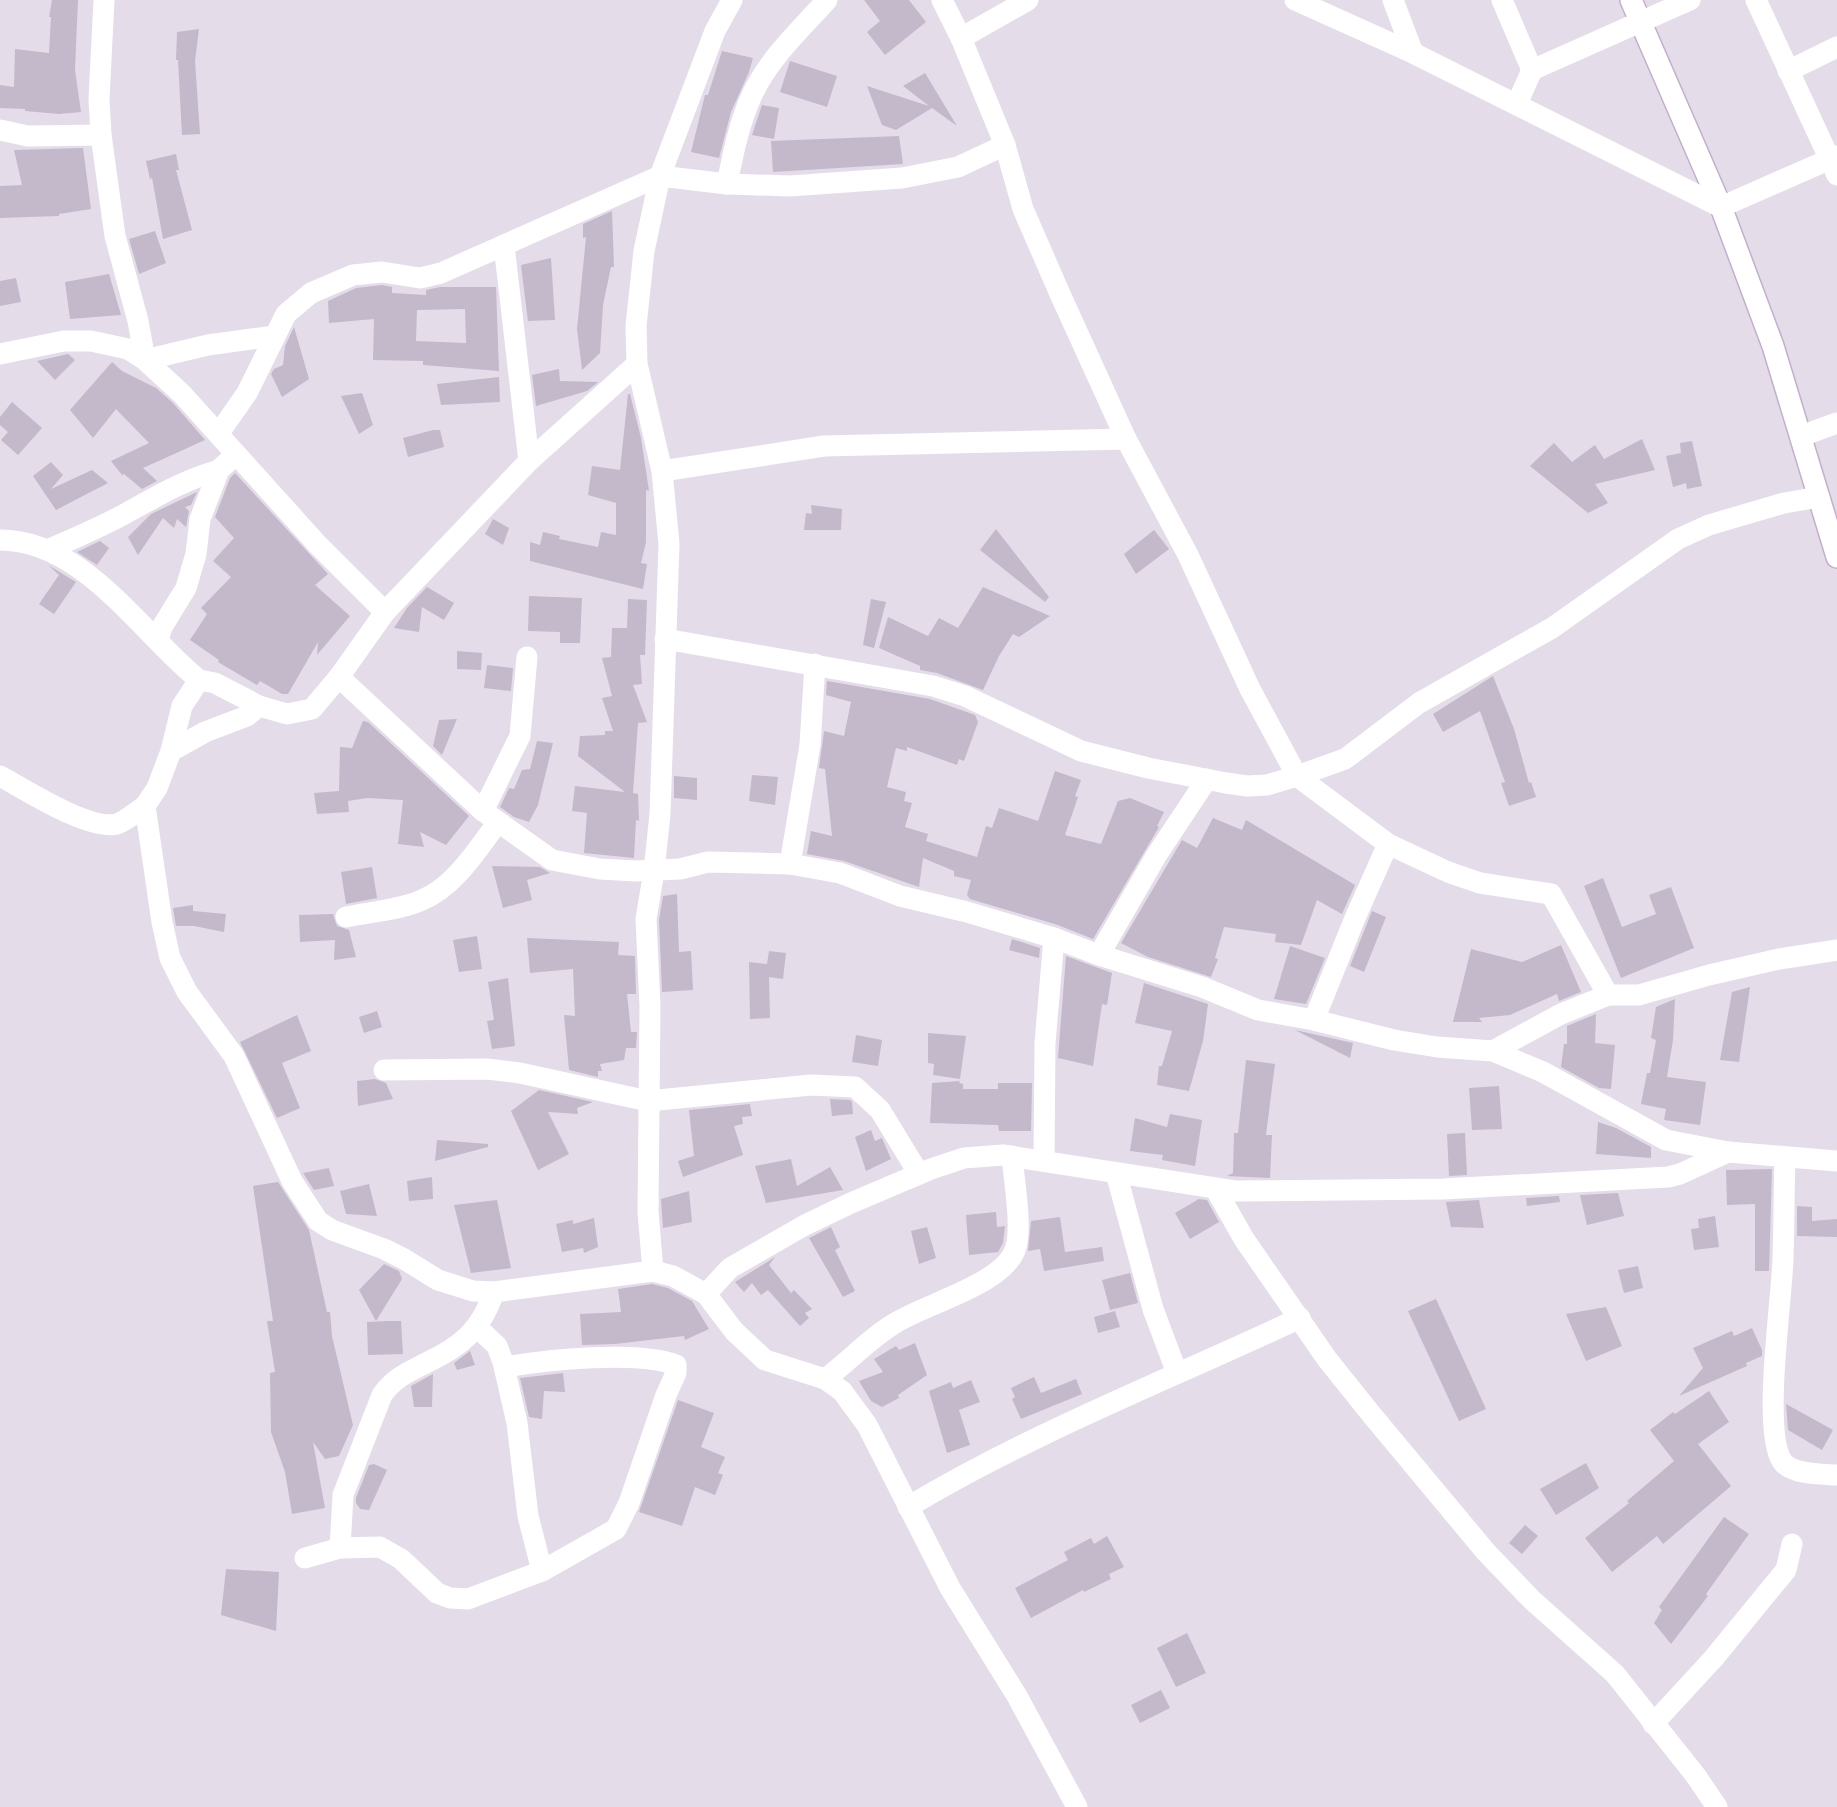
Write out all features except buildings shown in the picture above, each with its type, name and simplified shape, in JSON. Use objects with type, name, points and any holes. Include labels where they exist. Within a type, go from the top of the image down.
[{"type":"street","points":[[104,0],[99,100],[101,135],[115,236],[138,321],[145,360]]},
{"type":"street","points":[[653,1270],[648,1200],[650,1006],[646,919],[660,814],[669,544],[662,471],[638,364],[636,326],[644,251],[660,176],[715,31],[732,0]]},
{"type":"street","points":[[727,184],[737,137],[753,93],[800,27],[827,0]]},
{"type":"street","points":[[942,0],[961,38],[1005,145],[1023,209],[1126,439],[1188,555],[1250,689],[1297,776],[1388,844],[1448,872],[1480,883],[1551,894],[1608,995]]},
{"type":"street","points":[[961,38],[1028,0]]},
{"type":"street","points":[[1295,0],[1413,53],[1721,207],[1835,164],[1756,0]]},
{"type":"street","points":[[1393,0],[1413,53]]},
{"type":"street","points":[[1502,0],[1532,70]]},
{"type":"street","points":[[1631,0],[1721,207],[1773,346],[1836,553]]},
{"type":"street","points":[[1517,104],[1532,70],[1690,0]]},
{"type":"street","points":[[1788,71],[1837,47]]},
{"type":"street","points":[[0,130],[28,136],[101,135]]},
{"type":"street","points":[[219,433],[247,393],[286,314],[311,293],[353,275],[382,272],[420,278],[441,273],[660,176],[727,184],[790,186],[902,178],[958,167],[1005,145]]},
{"type":"street","points":[[504,245],[529,461]]},
{"type":"street","points":[[145,360],[208,345],[274,336]]},
{"type":"street","points":[[0,354],[64,341],[91,341],[128,349],[145,360],[182,394],[318,545],[385,612]]},
{"type":"street","points":[[0,540],[50,550],[110,593],[199,680],[215,683],[259,706],[287,714],[312,709],[340,677],[385,612],[529,461],[638,364]]},
{"type":"street","points":[[1801,436],[1837,423]]},
{"type":"street","points":[[662,471],[824,446],[1126,439]]},
{"type":"street","points":[[50,550],[130,512],[157,494],[219,470],[235,455]]},
{"type":"street","points":[[158,640],[162,626],[186,588],[197,554],[200,519],[219,470]]},
{"type":"street","points":[[665,639],[933,686],[965,696],[1081,751],[1207,779],[1247,786],[1267,785],[1345,759],[1419,703],[1552,628],[1678,539],[1721,521],[1784,503],[1819,497]]},
{"type":"street","points":[[346,916],[419,902],[435,894],[458,873],[491,816],[520,736],[527,656]]},
{"type":"street","points":[[790,864],[810,745],[815,664]]},
{"type":"street","points":[[340,677],[491,816],[552,860],[600,869],[654,871],[680,869],[708,862],[790,864],[840,873],[900,897],[967,912],[1054,938],[1202,987],[1258,1010],[1314,1020],[1394,1040],[1493,1051],[1543,1072],[1666,1140],[1728,1152],[1837,1161]]},
{"type":"street","points":[[0,776],[77,818],[116,824],[145,806],[157,788],[171,751],[182,705],[199,680]]},
{"type":"street","points":[[171,751],[205,732],[247,716],[259,706]]},
{"type":"street","points":[[1099,955],[1156,856],[1207,779]]},
{"type":"street","points":[[145,806],[170,958],[187,992],[234,1056],[292,1181],[318,1221],[332,1230],[384,1249],[438,1280],[465,1289],[494,1292],[653,1270],[673,1276],[706,1294],[734,1331],[765,1360],[825,1379],[842,1391],[867,1425],[950,1588],[1017,1696],[1077,1807]]},
{"type":"street","points":[[1314,1020],[1388,844]]},
{"type":"street","points":[[1044,1161],[1045,1043],[1054,938]]},
{"type":"street","points":[[1493,1051],[1561,1014],[1608,995],[1639,995],[1779,959],[1837,950]]},
{"type":"street","points":[[384,1070],[509,1071],[648,1101],[811,1085],[855,1087],[880,1110],[919,1174]]},
{"type":"street","points":[[706,1294],[730,1268],[805,1225],[919,1174],[964,1158],[1012,1156],[1215,1188],[1289,1191],[1443,1189],[1654,1178],[1680,1174],[1728,1152]]},
{"type":"street","points":[[825,1379],[891,1325],[985,1281],[1003,1266],[1016,1250],[1018,1235],[1012,1156]]},
{"type":"street","points":[[1785,1157],[1783,1260],[1772,1417],[1777,1452],[1783,1463],[1791,1468],[1816,1474],[1837,1475]]},
{"type":"street","points":[[1116,1173],[1153,1309],[1177,1373]]},
{"type":"street","points":[[1215,1188],[1244,1239],[1357,1396],[1486,1552],[1532,1600],[1615,1674],[1696,1776],[1717,1807]]},
{"type":"street","points":[[340,1548],[343,1495],[382,1395],[389,1385],[401,1376],[454,1348],[477,1327],[487,1313],[494,1292]]},
{"type":"street","points":[[908,1507],[948,1483],[1177,1373],[1300,1318]]},
{"type":"street","points":[[477,1327],[496,1346],[505,1367],[517,1423],[528,1516],[542,1571]]},
{"type":"street","points":[[305,1558],[340,1548],[380,1547],[401,1559],[437,1593],[450,1598],[468,1599],[542,1571],[616,1529],[629,1503],[677,1368],[673,1364],[648,1360],[610,1359],[553,1361],[505,1367]]},
{"type":"street","points":[[1653,1724],[1713,1659],[1786,1570],[1792,1544]]}]
